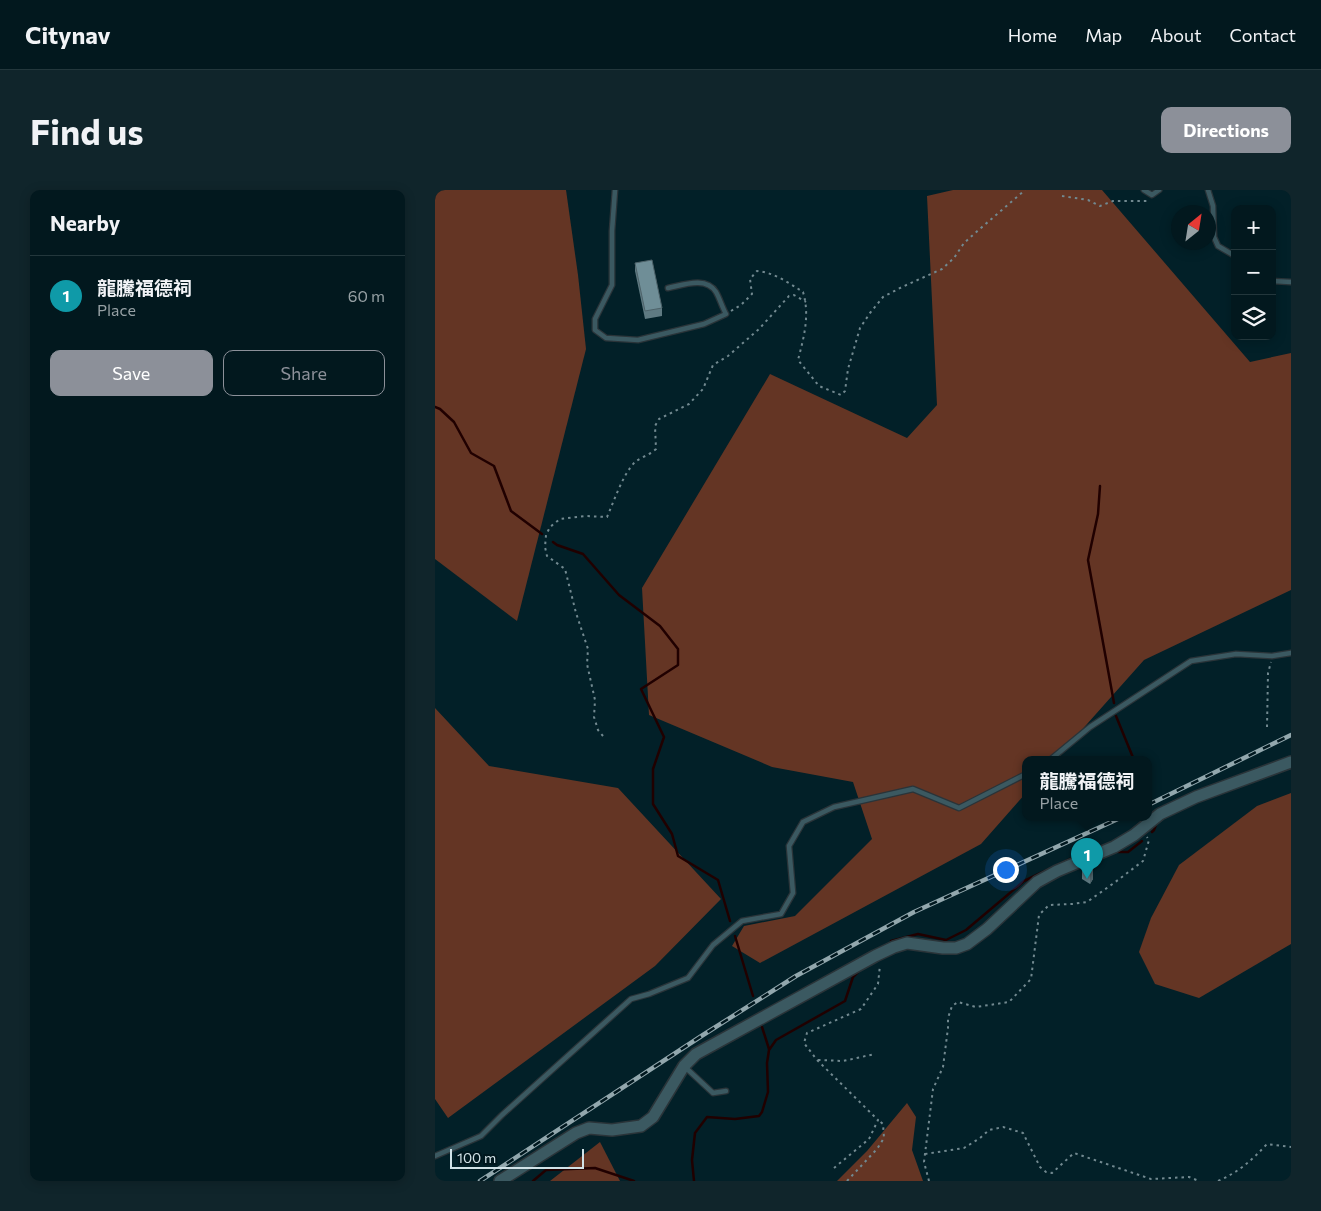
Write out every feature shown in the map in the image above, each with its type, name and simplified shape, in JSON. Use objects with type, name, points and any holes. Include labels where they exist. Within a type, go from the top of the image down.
[{"type":"street","points":[[1152,821],[1160,814],[1196,797],[1291,762]]},
{"type":"street","points":[[500,1181],[576,1133],[589,1128],[612,1130],[641,1126],[653,1118],[684,1066],[696,1054],[894,947],[907,943],[956,948],[967,944],[987,929],[1037,882],[1057,871],[1114,847],[1152,821]]},
{"type":"lane","points":[[615,190],[611,286],[595,319],[595,330],[606,338],[638,340],[704,324],[726,314],[715,290],[708,285],[697,282],[668,288]]},
{"type":"lane","points":[[1144,190],[1152,195],[1159,190]]},
{"type":"lane","points":[[1208,190],[1213,206],[1214,237],[1218,246],[1231,254]]},
{"type":"lane","points":[[1276,280],[1291,282]]},
{"type":"lane","points":[[1055,756],[1090,727],[1191,661],[1237,654],[1272,656],[1291,652]]},
{"type":"lane","points":[[435,1156],[481,1136],[631,999],[649,994],[688,978],[713,945],[742,921],[781,914],[793,893],[789,846],[803,822],[834,807],[913,789],[959,808],[1022,776]]},
{"type":"lane","points":[[684,1066],[713,1093],[726,1091]]},
{"type":"path","points":[[726,314],[741,305],[752,294],[750,279],[757,271],[764,271],[803,292],[807,310],[805,336],[798,360],[819,386],[841,395],[845,391],[848,369],[860,328],[883,297],[942,269],[954,258],[964,243],[1025,190]]},
{"type":"path","points":[[1062,196],[1088,200],[1100,206],[1113,201],[1151,201],[1152,195]]},
{"type":"path","points":[[603,736],[598,730],[594,718],[595,700],[587,664],[588,649],[565,569],[547,556],[545,548],[546,535],[550,527],[559,520],[585,516],[607,517],[623,481],[636,462],[656,449],[655,426],[659,419],[689,404],[703,388],[713,364],[728,356],[759,329],[789,296],[794,295],[806,302]]},
{"type":"path","points":[[1267,727],[1268,673],[1272,656]]},
{"type":"path","points":[[929,1181],[924,1162],[933,1089],[943,1067],[948,1018],[952,1006],[958,1002],[976,1008],[1009,1002],[1031,979],[1039,915],[1049,905],[1087,902],[1143,861],[1149,840],[1143,828]]},
{"type":"path","points":[[847,1181],[877,1149],[884,1138],[883,1124],[817,1060],[804,1043],[807,1033],[861,1009],[878,984],[881,953]]},
{"type":"path","points":[[817,1060],[843,1061],[875,1054]]},
{"type":"path","points":[[834,1168],[869,1139],[878,1120]]},
{"type":"path","points":[[925,1154],[964,1148],[989,1130],[1003,1127],[1023,1133],[1040,1167],[1045,1172],[1052,1173],[1074,1153],[1151,1179],[1189,1177],[1199,1181]]},
{"type":"path","points":[[1219,1181],[1249,1163],[1267,1144],[1291,1147]]},
{"type":"shaded area","points":[[435,190],[566,190],[586,349],[517,621],[435,559]]},
{"type":"shaded area","points":[[953,190],[1102,190],[1250,362],[1291,353],[1291,590],[1144,660],[1059,756],[1022,756],[1022,798],[981,844],[760,963],[732,946],[744,926],[795,916],[872,839],[853,782],[772,767],[649,715],[642,588],[770,374],[907,438],[937,405],[927,196]]},
{"type":"shaded area","points":[[435,708],[489,766],[618,788],[721,899],[655,966],[448,1118],[435,1099]]},
{"type":"shaded area","points":[[1291,793],[1291,944],[1199,998],[1155,984],[1139,952],[1151,918],[1179,865],[1257,806]]},
{"type":"shaded area","points":[[907,1103],[916,1117],[912,1150],[923,1181],[837,1181],[867,1151]]},
{"type":"shaded area","points":[[600,1142],[620,1181],[550,1181]]},
{"type":"building","points":[[652,260],[662,308],[645,311],[635,263]]},
{"type":"building","points":[[1085,863],[1093,868],[1090,873],[1082,868]]},
{"type":"waterway","points":[[435,407],[440,409],[454,422],[471,453],[494,466],[511,511],[542,534]]},
{"type":"waterway","points":[[1100,486],[1098,514],[1088,560],[1114,703]]},
{"type":"waterway","points":[[553,542],[583,554],[619,595],[660,626],[678,649],[678,665],[641,689],[664,737],[653,769],[653,804],[672,834],[678,856],[718,880],[730,921]]},
{"type":"waterway","points":[[1116,716],[1132,756]]},
{"type":"waterway","points":[[1152,832],[1157,822]]},
{"type":"waterway","points":[[1118,852],[1128,852],[1142,841]]},
{"type":"waterway","points":[[891,941],[918,934],[946,940],[966,930],[1024,881],[1085,852]]},
{"type":"waterway","points":[[735,936],[753,996]]},
{"type":"waterway","points":[[694,1181],[692,1160],[695,1133],[707,1117],[735,1119],[759,1116],[768,1092],[767,1063],[769,1050],[776,1040],[845,1001],[853,977],[860,970]]},
{"type":"waterway","points":[[762,1027],[769,1049]]},
{"type":"waterway","points":[[533,1181],[546,1170],[595,1168],[634,1181]]},
{"type":"railway","points":[[1152,803],[1291,735]]},
{"type":"railway","points":[[480,1181],[796,976],[914,912],[1113,821]]},
{"type":"place","name":"龍騰福德祠","points":[[1087,879]]}]
